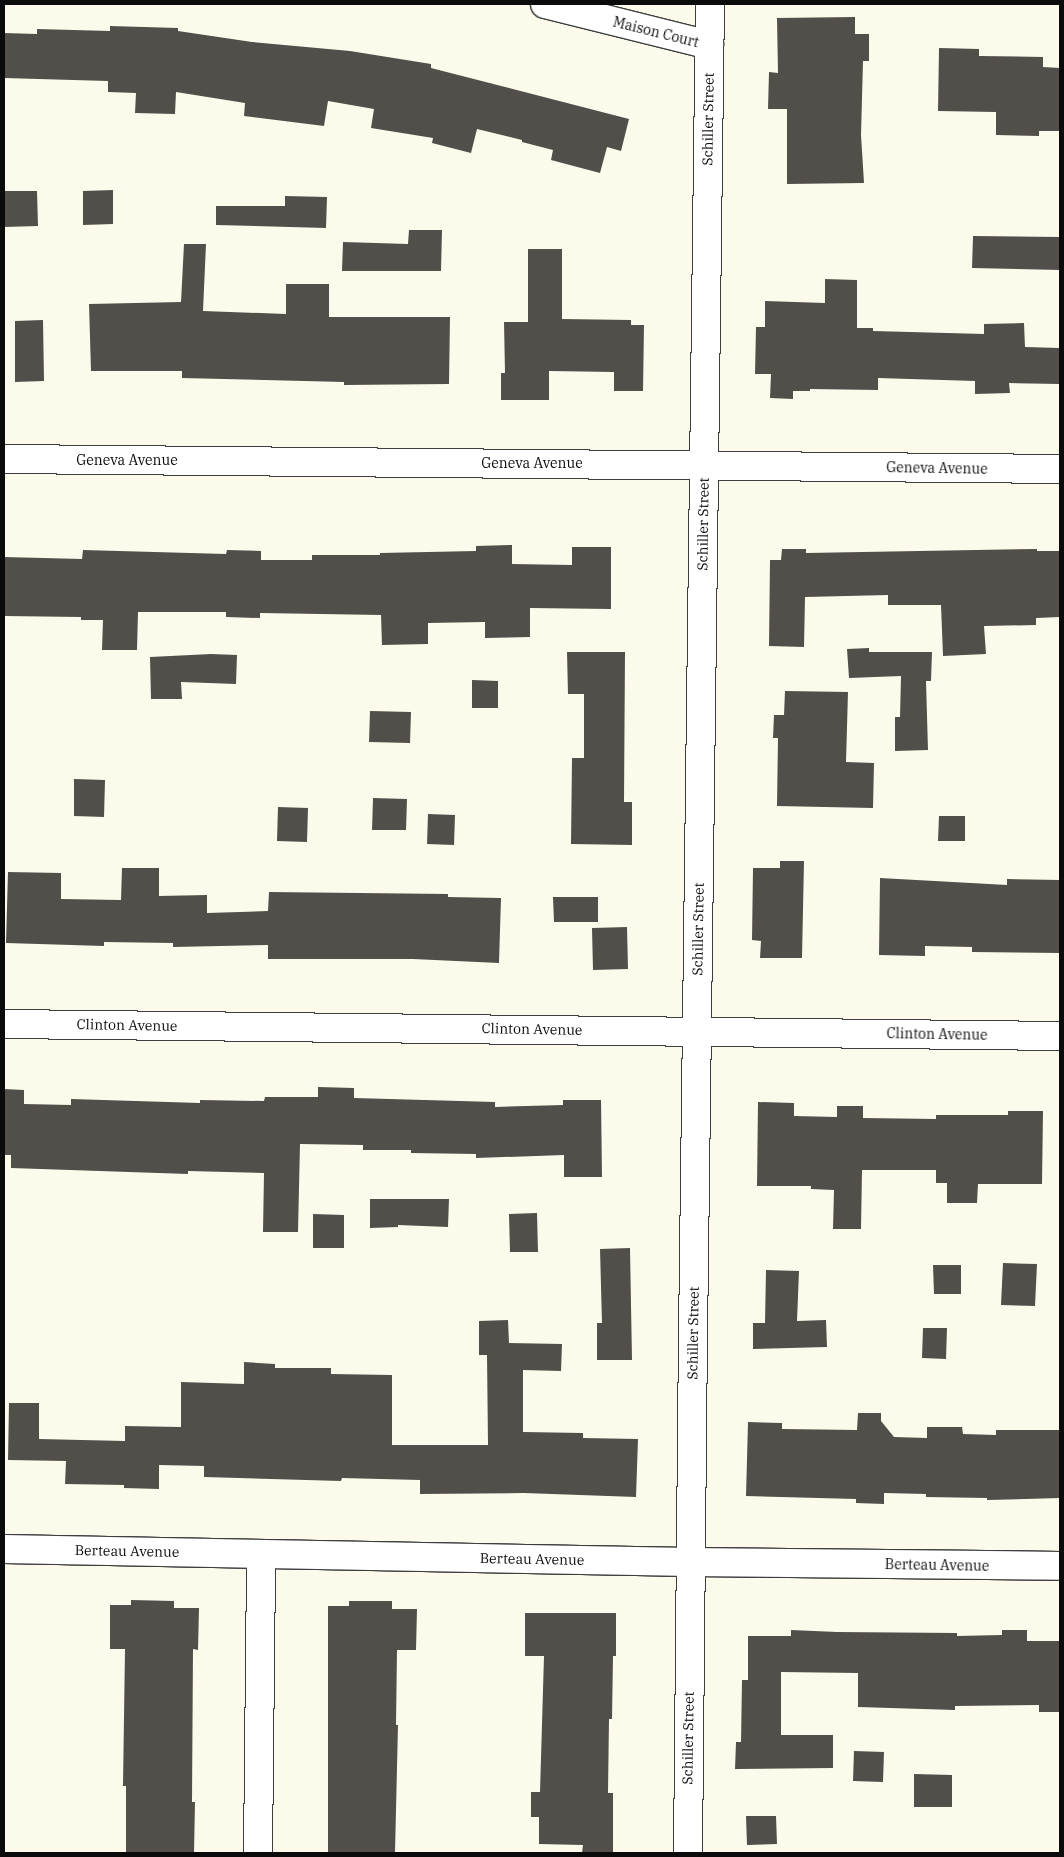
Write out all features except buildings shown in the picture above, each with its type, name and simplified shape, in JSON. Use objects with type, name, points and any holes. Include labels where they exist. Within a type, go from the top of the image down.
[{"type":"street","name":"Maison Court","points":[[545,4],[709,45]]},
{"type":"street","name":"Schiller Street","points":[[688,1853],[710,4]]},
{"type":"street","name":"Geneva Avenue","points":[[4,459],[704,464],[1060,469]]},
{"type":"street","name":"Clinton Avenue","points":[[4,1024],[1060,1036]]},
{"type":"street","name":"Berteau Avenue","points":[[4,1549],[690,1562],[1060,1566]]},
{"type":"street","points":[[258,1853],[261,1554]]}]
